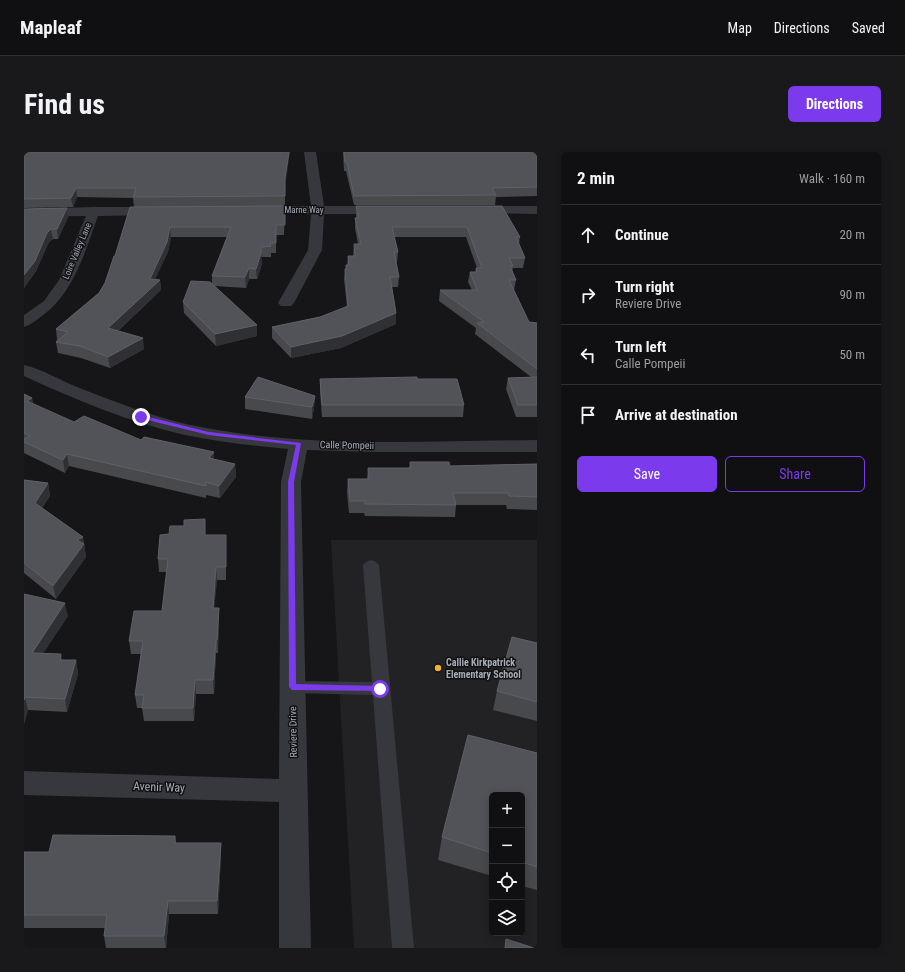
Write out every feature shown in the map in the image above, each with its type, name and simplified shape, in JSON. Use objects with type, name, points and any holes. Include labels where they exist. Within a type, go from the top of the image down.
[{"type":"street","points":[[286,303],[316,250],[318,210],[310,152]]},
{"type":"street","name":"Marne Way","points":[[241,210],[398,210]]},
{"type":"street","points":[[461,210],[535,214]]},
{"type":"street","name":"Loire Valley Lane","points":[[24,322],[48,304],[66,280],[94,211]]},
{"type":"street","points":[[24,213],[171,211]]},
{"type":"street","name":"Calle Pompeii","points":[[24,370],[141,417],[209,434],[299,444],[365,446],[537,446]]},
{"type":"street","name":"Reviere Drive","points":[[295,948],[291,482],[299,444]]},
{"type":"street","name":"Avenir Way","points":[[24,784],[294,792]]},
{"type":"lane","points":[[371,565],[380,689],[403,948]]},
{"type":"lane","points":[[292,687],[380,689]]},
{"type":"shaded area","name":"Callie Kirkpatrick Elementary School","points":[[331,540],[537,540],[537,948],[354,948]]},
{"type":"building","points":[[24,152],[289,152],[285,178],[285,196],[133,197],[136,188],[76,188],[71,198],[24,199]]},
{"type":"building","points":[[344,152],[537,152],[537,187],[492,188],[496,195],[354,196],[347,162],[345,162]]},
{"type":"building","points":[[285,206],[285,225],[276,225],[276,243],[270,243],[271,246],[261,247],[261,253],[256,269],[249,268],[245,277],[212,276],[231,227],[170,227],[167,242],[150,279],[160,280],[108,328],[143,338],[108,357],[80,346],[56,342],[68,332],[56,329],[99,293],[105,283],[130,207]]},
{"type":"building","points":[[356,206],[502,206],[520,237],[516,237],[525,258],[509,258],[513,266],[510,266],[516,280],[509,280],[529,322],[537,323],[537,369],[477,323],[484,322],[440,290],[477,290],[470,272],[477,272],[476,268],[482,268],[467,227],[392,227],[398,252],[394,252],[399,277],[390,277],[396,313],[342,336],[291,347],[272,327],[320,317],[348,306],[345,269],[346,265],[349,265],[348,256],[355,256],[354,244],[361,244],[355,218],[359,218]]},
{"type":"building","points":[[67,208],[57,229],[51,229],[47,233],[35,261],[24,275],[24,209]]},
{"type":"building","points":[[191,281],[210,282],[257,325],[215,334],[183,302]]},
{"type":"building","points":[[258,377],[315,396],[312,407],[245,397]]},
{"type":"building","points":[[417,377],[417,379],[457,379],[464,405],[322,405],[320,379]]},
{"type":"building","points":[[537,377],[537,405],[518,405],[508,378]]},
{"type":"building","points":[[24,394],[32,398],[27,401],[74,422],[84,416],[141,440],[144,437],[214,452],[209,458],[235,464],[219,486],[206,482],[206,486],[67,454],[63,460],[24,442],[24,439],[30,436],[24,433]]},
{"type":"building","points":[[410,462],[449,462],[450,466],[537,464],[537,497],[509,496],[508,493],[453,493],[456,505],[365,504],[365,501],[350,501],[348,479],[369,479],[368,468],[411,468]]},
{"type":"building","points":[[24,480],[48,483],[35,503],[83,537],[77,540],[84,544],[53,586],[24,563]]},
{"type":"building","points":[[205,519],[205,535],[226,535],[226,567],[216,567],[213,608],[219,608],[213,680],[195,680],[193,708],[142,708],[144,695],[135,695],[143,641],[129,641],[134,611],[162,611],[168,559],[158,559],[160,535],[169,534],[170,526],[184,526],[184,520]]},
{"type":"building","points":[[24,594],[65,603],[32,653],[61,654],[60,660],[76,660],[65,699],[25,697],[24,700]]},
{"type":"building","points":[[512,637],[537,643],[537,702],[497,691]]},
{"type":"building","points":[[468,735],[537,753],[537,867],[525,863],[525,792],[489,792],[489,852],[442,837]]},
{"type":"building","points":[[53,835],[175,836],[175,843],[221,843],[217,901],[168,901],[164,936],[104,936],[107,915],[24,915],[24,852],[49,852]]},
{"type":"building","points":[[506,939],[534,948],[505,948]]},
{"type":"place","name":"Callie Kirkpatrick Elementary School","points":[[438,668]]},
{"type":"route","points":[[141,417],[209,434],[299,444],[291,482],[292,687],[380,689]]}]
